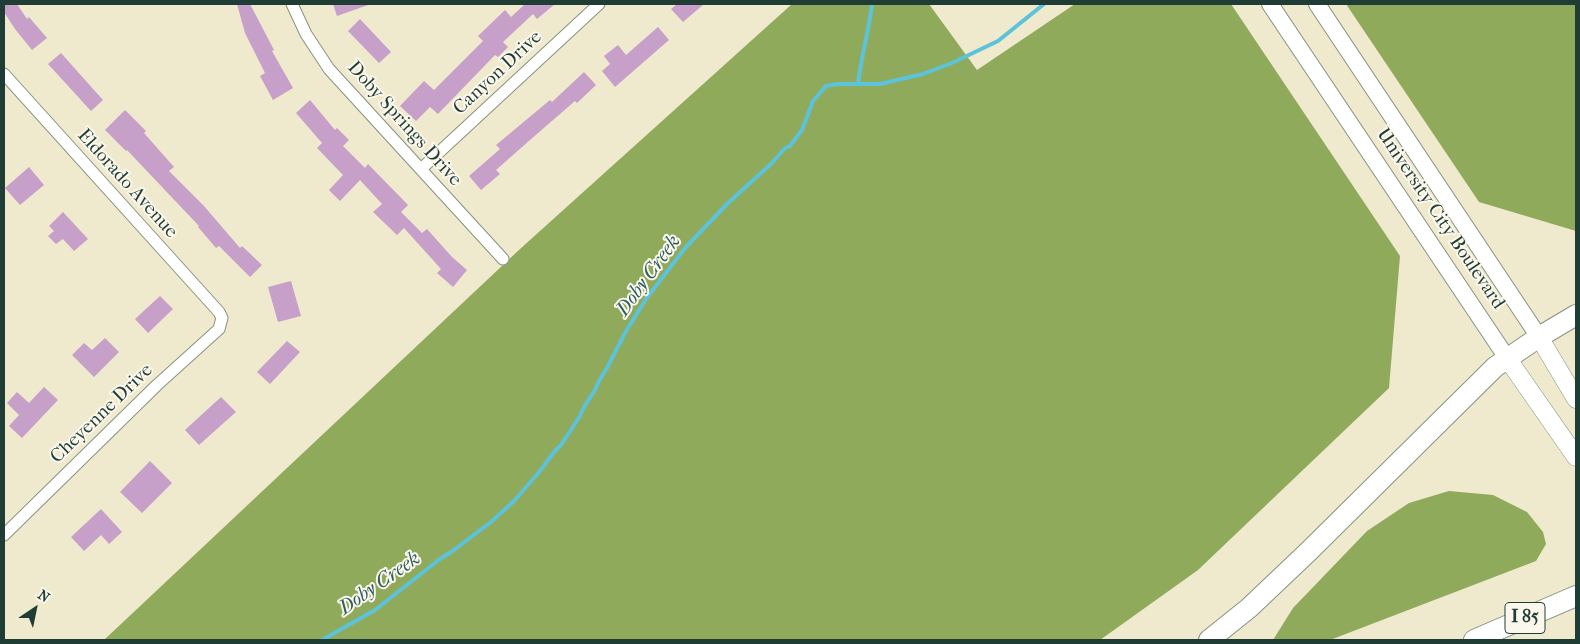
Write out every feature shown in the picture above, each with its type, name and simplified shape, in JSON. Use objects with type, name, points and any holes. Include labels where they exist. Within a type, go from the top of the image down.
[{"type":"highway","points":[[1209,640],[1255,602],[1315,545],[1495,367],[1576,315]]},
{"type":"highway","name":"I 85","points":[[1474,640],[1576,596]]},
{"type":"main road","name":"University City Boulevard","points":[[1270,4],[1576,457]]},
{"type":"main road","name":"University City Boulevard","points":[[1316,4],[1539,337],[1576,399]]},
{"type":"street","name":"Doby Springs Drive","points":[[292,4],[306,34],[322,60],[503,258]]},
{"type":"street","name":"Canyon Drive","points":[[420,169],[599,4]]},
{"type":"street","name":"Eldorado Avenue","points":[[4,74],[219,312],[222,318]]},
{"type":"street","name":"Cheyenne Drive","points":[[4,535],[157,385],[219,329],[222,318]]},
{"type":"green space","points":[[792,4],[929,4],[977,70],[1075,4],[1231,4],[1400,256],[1389,388],[1198,570],[1100,640],[104,640],[520,249]]},
{"type":"green space","points":[[1346,4],[1576,4],[1576,231],[1479,202]]},
{"type":"green space","points":[[1449,491],[1493,495],[1527,512],[1543,532],[1546,544],[1536,561],[1330,640],[1273,640],[1293,608],[1367,531],[1409,503]]},
{"type":"building","points":[[4,4],[17,4],[27,19],[29,17],[47,38],[32,50],[4,12]]},
{"type":"building","points":[[237,4],[250,4],[274,50],[272,51],[293,88],[273,100],[260,76],[265,73],[245,33]]},
{"type":"building","points":[[333,4],[368,4],[368,5],[337,16]]},
{"type":"building","points":[[523,4],[555,4],[537,19],[533,14],[503,42],[508,47],[498,57],[495,55],[438,114],[430,107],[416,121],[400,106],[424,81],[434,90],[483,41],[478,36],[505,10],[511,17]]},
{"type":"building","points":[[677,4],[704,4],[683,22],[671,9]]},
{"type":"building","points":[[360,19],[391,52],[379,63],[348,31]]},
{"type":"building","points":[[658,27],[669,40],[615,87],[602,71],[610,64],[604,56],[618,45],[626,55]]},
{"type":"building","points":[[61,53],[103,100],[91,111],[48,64]]},
{"type":"building","points":[[584,72],[596,85],[496,170],[500,174],[481,190],[469,176],[500,149],[496,145],[550,100],[552,102]]},
{"type":"building","points":[[310,100],[335,130],[337,128],[349,140],[343,146],[365,168],[368,164],[408,205],[401,212],[422,233],[427,229],[452,257],[467,270],[453,287],[437,273],[441,269],[404,228],[397,235],[373,212],[382,204],[360,180],[340,201],[329,190],[343,175],[317,148],[322,143],[296,113]]},
{"type":"building","points":[[125,110],[146,131],[144,133],[174,167],[169,171],[204,206],[240,248],[242,246],[262,265],[250,277],[219,246],[216,248],[199,226],[127,150],[105,130]]},
{"type":"building","points":[[29,167],[44,185],[20,205],[5,188]]},
{"type":"building","points":[[63,212],[88,239],[74,251],[63,239],[56,244],[48,236],[54,231],[49,226]]},
{"type":"building","points":[[291,281],[301,316],[278,322],[268,287]]},
{"type":"building","points":[[160,296],[173,309],[148,333],[135,319]]},
{"type":"building","points":[[105,338],[119,352],[94,377],[72,355],[84,343],[92,350]]},
{"type":"building","points":[[287,341],[300,352],[270,384],[257,372]]},
{"type":"building","points":[[44,387],[58,400],[22,438],[9,426],[19,415],[7,403],[17,392],[29,403]]},
{"type":"building","points":[[221,397],[236,412],[199,445],[185,430]]},
{"type":"building","points":[[150,461],[172,483],[142,513],[120,492]]},
{"type":"building","points":[[101,509],[122,532],[109,544],[101,535],[84,551],[71,537]]},
{"type":"waterway","points":[[858,84],[872,4]]},
{"type":"waterway","name":"Doby Creek","points":[[322,640],[375,610],[491,522],[514,501],[561,445],[580,416],[625,333],[646,299],[685,248],[727,204],[772,163],[785,148],[790,146],[802,130],[813,101],[826,86],[838,84],[880,84],[923,74],[952,63],[998,41],[1044,4]]}]
